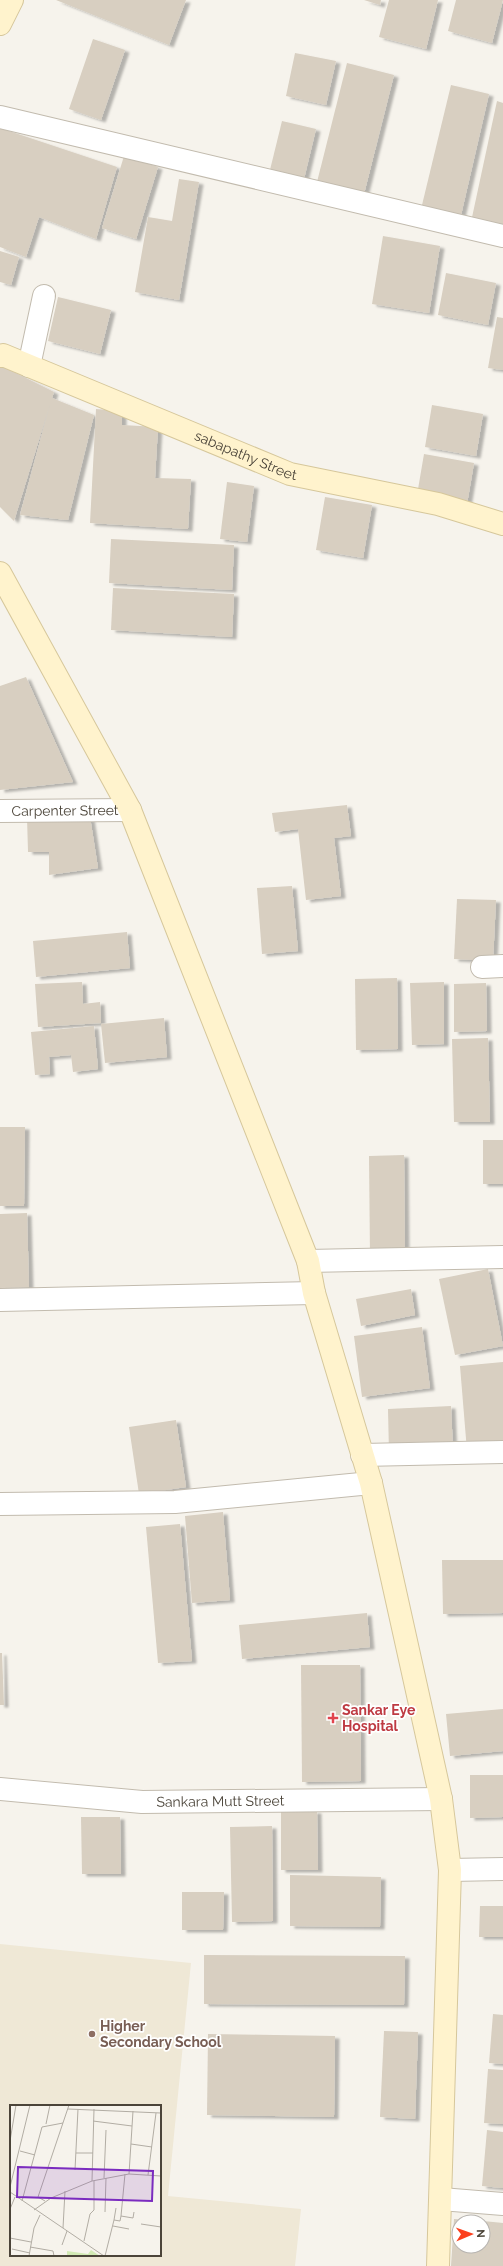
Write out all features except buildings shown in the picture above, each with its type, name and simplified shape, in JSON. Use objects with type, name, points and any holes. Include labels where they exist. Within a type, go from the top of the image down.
[{"type":"street","points":[[0,24],[12,0]]},
{"type":"street","points":[[0,117],[503,236]]},
{"type":"street","points":[[29,366],[44,296]]},
{"type":"street","name":"sabapathy Street","points":[[0,356],[3,355],[154,416],[290,474],[438,504],[503,524]]},
{"type":"street","points":[[0,573],[130,810],[308,1261],[314,1293],[371,1483],[441,1799],[450,1870],[438,2266]]},
{"type":"street","name":"Carpenter Street","points":[[0,811],[130,810]]},
{"type":"street","points":[[308,1261],[503,1257]]},
{"type":"street","points":[[0,1300],[314,1293]]},
{"type":"street","points":[[362,1455],[503,1452]]},
{"type":"street","points":[[0,1504],[175,1502],[371,1483]]},
{"type":"street","name":"Sankara Mutt Street","points":[[0,1789],[142,1802],[441,1799]]},
{"type":"street","points":[[450,1870],[503,1869]]},
{"type":"street","points":[[441,2199],[503,2204]]},
{"type":"shaded area","name":"Higher Secondary School","points":[[0,1944],[191,1963],[168,2196],[301,2209],[295,2266],[0,2266]]},
{"type":"place","name":"Sankar Eye Hospital","points":[[333,1718]]},
{"type":"place","name":"Higher Secondary School","points":[[92,2034]]}]
